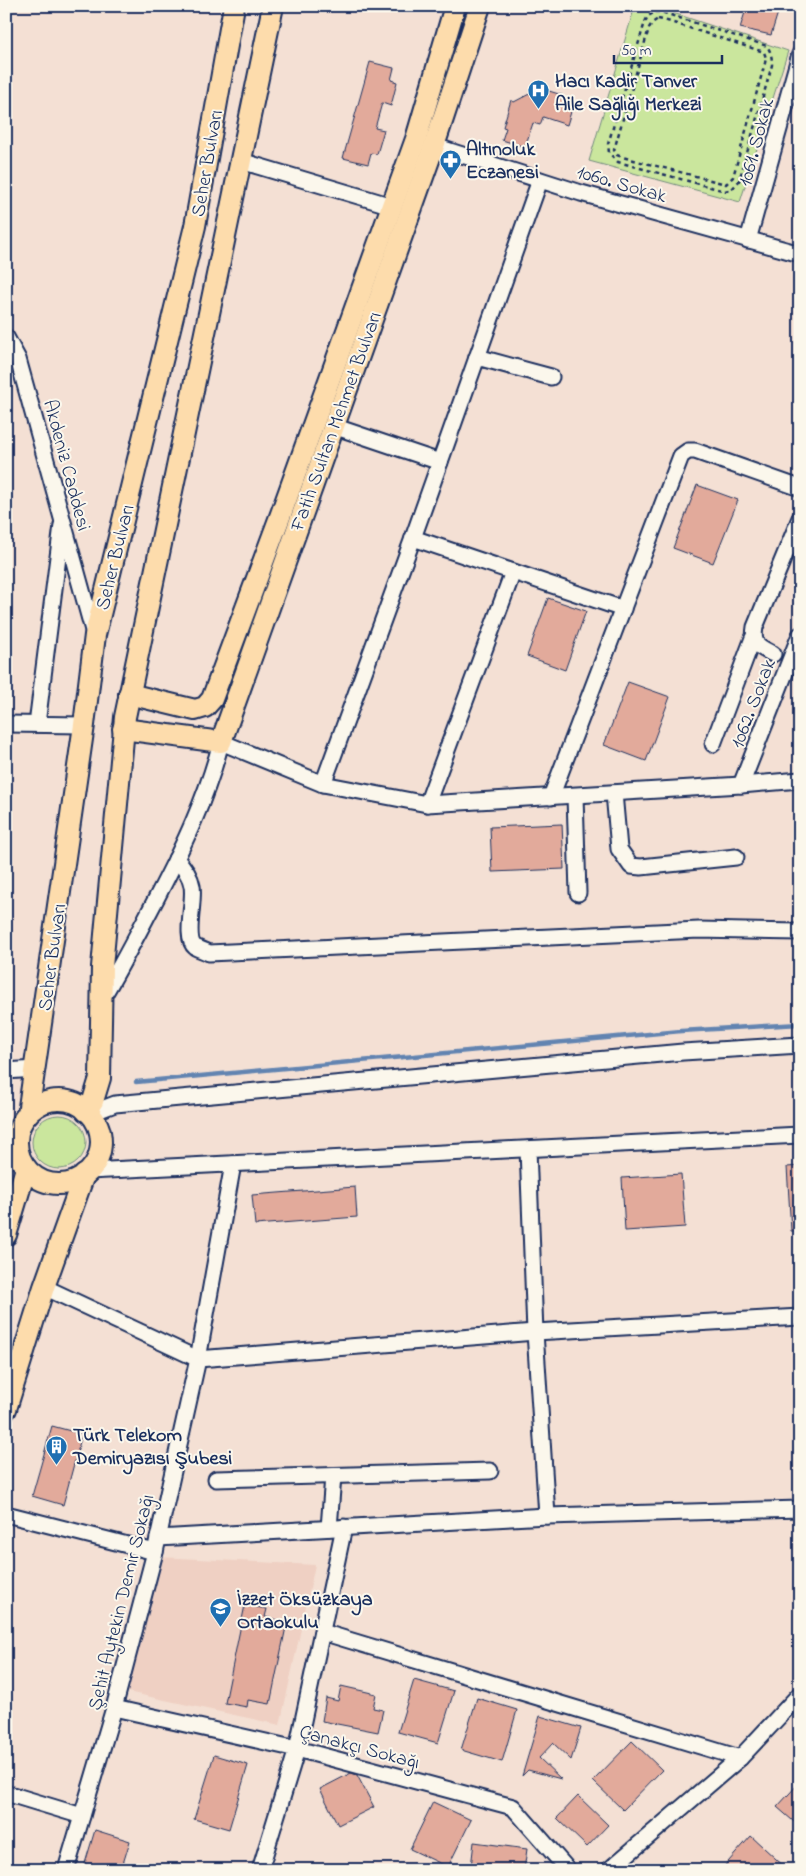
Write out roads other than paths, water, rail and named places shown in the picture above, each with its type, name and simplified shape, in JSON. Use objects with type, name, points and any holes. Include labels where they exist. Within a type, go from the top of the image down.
[{"type":"main road","name":"Seher Bulvarı","points":[[18,1122],[35,1069],[95,635],[195,226],[234,6]]},
{"type":"main road","name":"Seher Bulvarı","points":[[88,1113],[100,1078],[102,967],[123,728],[273,6]]},
{"type":"main road","name":"Fatih Sultan Mehmet Bulvarı","points":[[130,694],[195,710],[205,707],[212,699],[281,514],[416,139],[455,6]]},
{"type":"main road","name":"Fatih Sultan Mehmet Bulvarı","points":[[221,742],[434,146],[480,6]]},
{"type":"main road","points":[[123,728],[221,742]]},
{"type":"main road","points":[[6,1235],[18,1166],[18,1122],[37,1106],[48,1102],[60,1100],[72,1103],[88,1113],[97,1126],[100,1138],[98,1155],[87,1173],[44,1287],[6,1409]]},
{"type":"main road","points":[[18,1166],[34,1177],[45,1182],[57,1184],[69,1183],[87,1173]]},
{"type":"street","name":"1061. Sokak","points":[[748,240],[795,94],[800,54]]},
{"type":"street","name":"1060. Sokak","points":[[434,146],[581,193],[800,254]]},
{"type":"street","points":[[240,161],[392,206]]},
{"type":"street","points":[[323,784],[413,538],[540,180]]},
{"type":"street","name":"Akdeniz Caddesi","points":[[6,337],[18,359],[95,635]]},
{"type":"street","points":[[478,357],[551,377]]},
{"type":"street","points":[[333,426],[440,462]]},
{"type":"street","points":[[551,797],[681,456],[684,453],[696,451],[800,488]]},
{"type":"street","points":[[37,724],[62,518]]},
{"type":"street","points":[[713,744],[753,638],[755,627],[800,518]]},
{"type":"street","points":[[413,538],[623,609]]},
{"type":"street","points":[[427,804],[513,572]]},
{"type":"street","name":"1062. Sokak","points":[[741,785],[800,635]]},
{"type":"street","points":[[753,638],[758,646],[772,654]]},
{"type":"street","points":[[6,724],[84,725]]},
{"type":"street","points":[[102,998],[121,966],[176,859],[207,790],[221,742],[323,784],[427,804],[575,796],[800,780]]},
{"type":"street","points":[[614,793],[619,849],[631,866],[641,867],[736,857]]},
{"type":"street","points":[[575,796],[578,893]]},
{"type":"street","points":[[176,859],[186,869],[192,885],[193,908],[189,937],[194,946],[210,953],[699,930],[800,932]]},
{"type":"street","points":[[88,1113],[114,1104],[683,1052],[800,1045]]},
{"type":"street","points":[[6,1071],[35,1069]]},
{"type":"street","points":[[87,1173],[800,1135]]},
{"type":"street","points":[[528,1149],[535,1332],[547,1516]]},
{"type":"street","name":"Şehit Aytekin Demir Sokağı","points":[[66,1870],[114,1708],[157,1545],[198,1360],[233,1164]]},
{"type":"street","points":[[44,1287],[198,1360],[535,1332],[800,1317]]},
{"type":"street","points":[[216,1479],[490,1471]]},
{"type":"street","points":[[260,1870],[297,1749],[322,1632],[336,1528],[333,1476]]},
{"type":"street","points":[[6,1514],[157,1545],[336,1528],[547,1516],[800,1509]]},
{"type":"street","points":[[322,1632],[740,1758]]},
{"type":"street","points":[[609,1870],[740,1758],[800,1694]]},
{"type":"street","name":"Çanakçı Sokağı","points":[[114,1708],[297,1749],[514,1807],[568,1870]]},
{"type":"street","points":[[6,1793],[82,1816]]},
{"type":"waterway","points":[[136,1082],[681,1031],[800,1024]]},
{"type":"place","name":"Hacı Kadir Tanver Aile Sağlığı Merkezi","points":[[539,110]]},
{"type":"place","name":"Altınoluk Eczanesi","points":[[450,179]]},
{"type":"place","name":"Türk Telekom Demiryazısı Şubesi","points":[[57,1465]]},
{"type":"place","name":"İzzet Öksüzkaya Ortaokulu","points":[[221,1628]]}]
